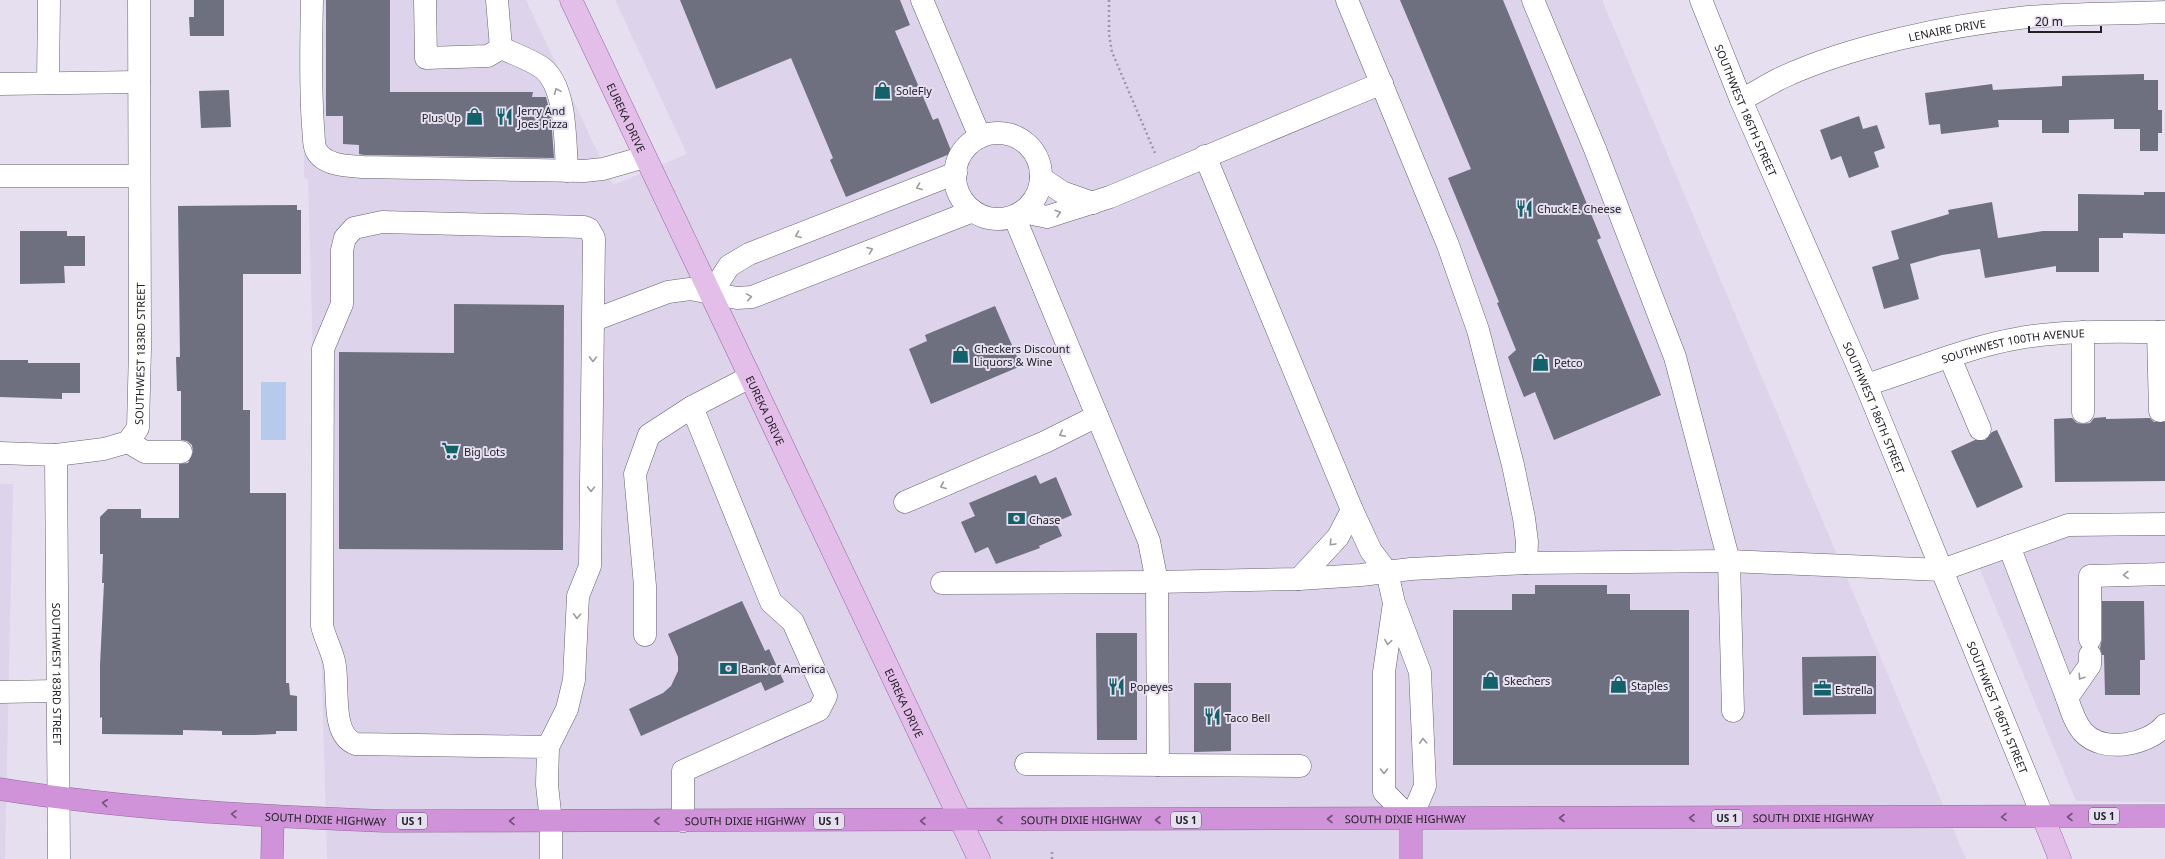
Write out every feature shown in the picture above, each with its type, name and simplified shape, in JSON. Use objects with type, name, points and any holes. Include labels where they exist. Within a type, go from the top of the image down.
[{"type":"highway","name":"SOUTH DIXIE HIGHWAY","points":[[0,789],[59,798],[160,809],[273,817],[384,821],[962,821],[2165,816]]},
{"type":"highway","points":[[272,859],[273,817]]},
{"type":"highway","points":[[1411,819],[1411,859]]},
{"type":"main road","name":"EUREKA DRIVE","points":[[571,0],[979,859]]},
{"type":"main road","points":[[2043,817],[2060,859]]},
{"type":"street","points":[[48,83],[49,0]]},
{"type":"street","name":"SOUTHWEST 183RD STREET","points":[[128,442],[138,428],[140,348],[139,0]]},
{"type":"street","points":[[312,0],[312,102],[314,139],[316,150],[326,160],[342,165],[363,167],[567,171],[603,169],[646,157]]},
{"type":"street","points":[[425,0],[426,58],[488,56],[502,48]]},
{"type":"street","points":[[497,0],[502,48]]},
{"type":"street","points":[[922,0],[980,137]]},
{"type":"street","points":[[1347,0],[1448,245],[1478,330],[1511,457],[1524,518],[1527,542],[1526,563]]},
{"type":"street","points":[[1533,0],[1595,149],[1675,357],[1729,561],[1733,711]]},
{"type":"street","name":"SOUTHWEST 186TH STREET","points":[[1701,0],[1741,100],[1866,385],[2043,817]]},
{"type":"street","name":"LENAIRE DRIVE","points":[[1741,100],[1779,79],[1822,63],[1864,49],[1921,35],[1978,24],[2028,17],[2165,12]]},
{"type":"street","points":[[502,48],[541,67],[554,83],[562,102],[567,171]]},
{"type":"street","points":[[0,84],[139,82]]},
{"type":"street","points":[[1019,214],[1032,203],[1039,191],[1041,178],[1040,166],[1035,154],[1018,138],[998,133],[980,137],[971,143],[963,152],[958,162],[956,173],[960,194],[973,211],[993,219],[1019,214],[1047,217],[1116,195],[1382,82]]},
{"type":"street","points":[[1205,156],[1352,510],[1370,551],[1387,572],[1394,603],[1420,672],[1425,786],[1411,819],[1384,792],[1384,672],[1394,603]]},
{"type":"street","points":[[711,294],[729,266],[748,254],[956,173]]},
{"type":"street","points":[[0,176],[139,176]]},
{"type":"street","points":[[1041,178],[1062,192],[1093,203]]},
{"type":"street","points":[[594,320],[668,292],[690,289],[737,298],[752,297],[973,211]]},
{"type":"street","points":[[1019,214],[1097,416],[1149,542],[1157,582],[1158,765]]},
{"type":"street","points":[[548,747],[356,744],[346,738],[340,726],[334,662],[322,626],[323,349],[342,304],[342,250],[345,238],[354,228],[382,222],[587,227],[594,238],[590,566],[578,596],[574,680],[566,709],[548,747],[547,785],[551,821],[551,859]]},
{"type":"street","points":[[2083,332],[2083,412]]},
{"type":"street","name":"SOUTHWEST 100TH AVENUE","points":[[1866,385],[1950,358],[2018,339],[2083,332],[2161,332]]},
{"type":"street","points":[[2160,410],[2161,332]]},
{"type":"street","points":[[1950,358],[1980,429]]},
{"type":"street","points":[[645,635],[645,586],[635,474],[649,435],[692,407],[750,377]]},
{"type":"street","points":[[682,821],[683,772],[819,710],[826,696],[793,622],[771,602],[692,407]]},
{"type":"street","points":[[905,502],[1044,442],[1097,416]]},
{"type":"street","points":[[0,453],[56,455],[104,449],[128,442],[145,452],[181,452]]},
{"type":"street","name":"SOUTHWEST 183RD STREET","points":[[56,455],[59,859]]},
{"type":"street","points":[[1299,579],[1338,538],[1352,510]]},
{"type":"street","points":[[942,583],[1157,582],[1299,579],[1526,563],[1729,561],[1942,570],[2068,525],[2165,524]]},
{"type":"street","points":[[2009,546],[2075,719],[2084,733],[2090,738],[2102,742],[2119,744],[2142,741],[2165,725]]},
{"type":"street","points":[[2067,698],[2090,665],[2090,576],[2165,574]]},
{"type":"street","points":[[0,692],[57,691]]},
{"type":"street","points":[[1026,764],[1300,766]]},
{"type":"path","points":[[1109,0],[1109,34],[1112,52],[1156,154]]},
{"type":"path","points":[[1052,852],[1052,859]]},
{"type":"shaded area","points":[[303,0],[526,0],[613,185],[687,154],[615,0],[1602,0],[1966,859],[327,859],[308,180],[304,177]]},
{"type":"shaded area","points":[[0,484],[13,484],[5,859],[0,859]]},
{"type":"shaded area","points":[[2070,532],[2165,532],[2165,802],[2076,801],[1978,565]]},
{"type":"water","points":[[261,382],[286,382],[286,440],[261,440]]},
{"type":"building","points":[[194,0],[224,0],[224,36],[190,36],[189,17],[194,17]]},
{"type":"building","points":[[326,0],[390,0],[390,92],[533,92],[532,97],[546,97],[551,117],[554,158],[364,155],[359,154],[359,145],[343,144],[343,116],[326,116]]},
{"type":"building","points":[[680,0],[900,0],[910,25],[895,31],[933,120],[938,118],[952,153],[846,197],[830,160],[833,158],[791,58],[716,89]]},
{"type":"building","points":[[1400,0],[1503,0],[1601,238],[1597,240],[1661,395],[1554,440],[1535,392],[1524,397],[1508,357],[1516,350],[1497,303],[1499,302],[1448,178],[1471,169]]},
{"type":"building","points":[[2144,74],[2144,80],[2158,80],[2158,110],[2162,110],[2162,133],[2158,133],[2158,151],[2140,151],[2140,129],[2114,129],[2114,119],[2069,120],[2069,133],[2042,133],[2042,120],[1998,120],[1999,127],[1941,134],[1940,124],[1929,125],[1925,93],[1992,84],[1993,90],[2062,86],[2062,76]]},
{"type":"building","points":[[229,90],[231,127],[201,128],[199,91]]},
{"type":"building","points":[[1859,116],[1863,129],[1877,125],[1885,148],[1874,152],[1879,167],[1849,178],[1841,156],[1831,160],[1820,130]]},
{"type":"building","points":[[2144,192],[2165,192],[2165,234],[2123,233],[2123,238],[2099,238],[2099,272],[2056,272],[2056,266],[1985,278],[1980,249],[1942,255],[1910,264],[1919,299],[1884,309],[1872,267],[1899,259],[1891,231],[1949,214],[1948,210],[1992,202],[1998,238],[2043,231],[2078,231],[2078,194],[2144,195]]},
{"type":"building","points":[[297,205],[297,210],[301,210],[301,274],[243,274],[243,410],[250,410],[250,493],[286,493],[286,683],[289,683],[290,695],[297,696],[297,731],[276,731],[276,734],[255,735],[222,735],[222,731],[183,730],[183,735],[102,734],[102,717],[100,718],[100,665],[104,583],[102,583],[103,554],[100,554],[100,517],[108,509],[141,509],[141,518],[179,518],[179,464],[188,463],[193,452],[192,445],[187,441],[181,440],[181,391],[177,391],[176,357],[180,357],[178,206]]},
{"type":"building","points":[[20,231],[67,231],[67,236],[85,236],[85,266],[64,266],[65,283],[20,284]]},
{"type":"building","name":"Big Lots","points":[[454,304],[564,305],[563,550],[339,549],[339,352],[454,353]]},
{"type":"building","points":[[995,306],[1021,366],[931,404],[909,349],[927,341],[925,335]]},
{"type":"building","points":[[0,360],[28,360],[28,363],[80,363],[80,393],[62,393],[62,399],[0,397]]},
{"type":"building","points":[[2106,417],[2106,419],[2150,418],[2154,422],[2165,422],[2165,481],[2055,482],[2054,419],[2072,418],[2077,423],[2083,424],[2090,423],[2094,418]]},
{"type":"building","points":[[1997,430],[2023,487],[1977,508],[1951,451],[1975,440],[1985,440],[1992,432]]},
{"type":"building","name":"Chase","points":[[1036,475],[1040,484],[1056,477],[1072,515],[1056,522],[1062,536],[1039,546],[1040,548],[996,564],[988,547],[975,553],[961,522],[975,516],[969,503]]},
{"type":"building","points":[[1535,585],[1607,585],[1607,594],[1630,594],[1630,610],[1689,610],[1689,765],[1453,765],[1453,610],[1512,610],[1512,594],[1535,594]]},
{"type":"building","name":"Bank of America","points":[[742,601],[765,651],[769,649],[784,682],[765,691],[761,682],[641,736],[629,709],[663,693],[671,686],[678,671],[678,657],[668,634]]},
{"type":"building","points":[[2102,601],[2144,601],[2145,660],[2140,660],[2140,695],[2105,695],[2104,655],[2102,655],[2100,648],[2102,639]]},
{"type":"building","name":"Popeyes","points":[[1096,633],[1137,633],[1137,740],[1097,740]]},
{"type":"building","points":[[1876,656],[1876,714],[1803,715],[1802,657]]},
{"type":"building","name":"Taco Bell","points":[[1194,683],[1231,683],[1231,751],[1194,752]]},
{"type":"place","name":"SoleFly","points":[[883,90]]},
{"type":"place","name":"Jerry And Joes Pizza","points":[[505,116]]},
{"type":"place","name":"Plus Up","points":[[474,117]]},
{"type":"place","name":"Chuck E. Cheese","points":[[1524,208]]},
{"type":"place","name":"Checkers Discount Liquors & Wine","points":[[961,354]]},
{"type":"place","name":"Petco","points":[[1541,362]]},
{"type":"place","name":"Big Lots","points":[[451,451]]},
{"type":"place","name":"Chase","points":[[1016,519]]},
{"type":"place","name":"Bank of America","points":[[728,668]]},
{"type":"place","name":"Skechers","points":[[1491,680]]},
{"type":"place","name":"Staples","points":[[1618,685]]},
{"type":"place","name":"Popeyes","points":[[1117,686]]},
{"type":"place","name":"Estrella","points":[[1822,689]]},
{"type":"place","name":"Taco Bell","points":[[1212,717]]}]
